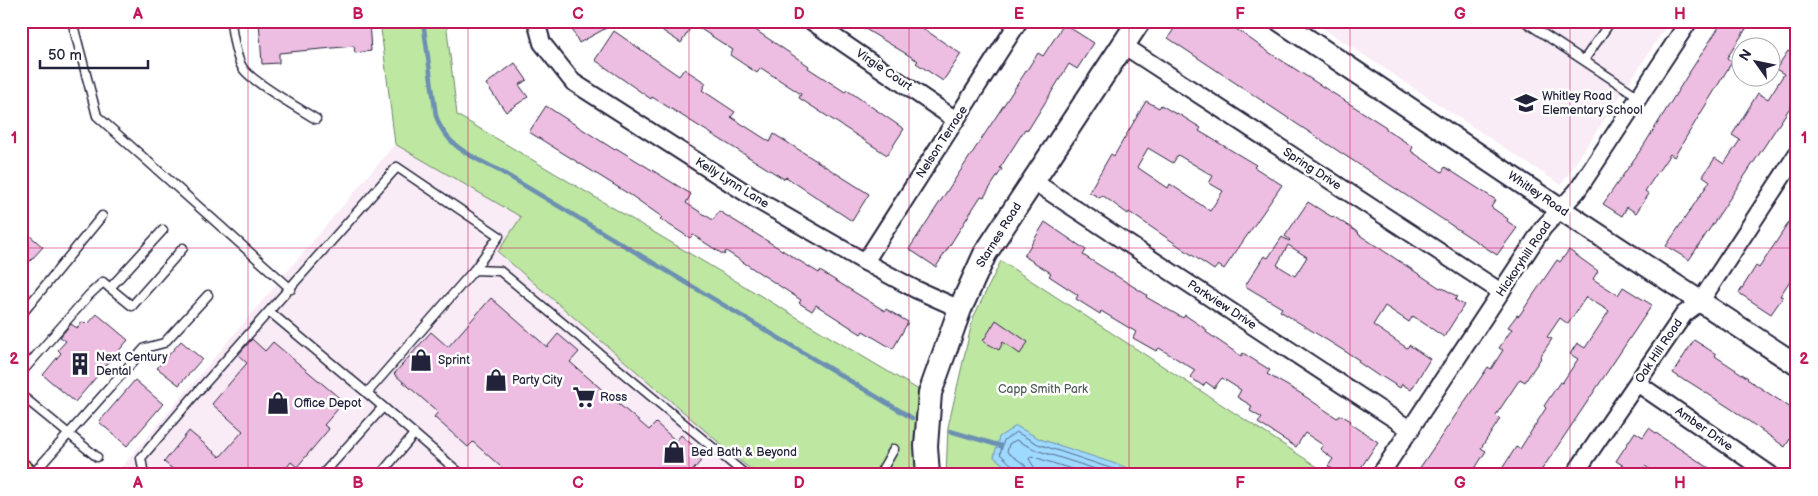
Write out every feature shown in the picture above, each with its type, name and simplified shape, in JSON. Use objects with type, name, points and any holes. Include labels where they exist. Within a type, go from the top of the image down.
[{"type":"main road","name":"Starnes Road","points":[[928,475],[926,446],[930,393],[960,309],[985,254],[1139,21]]},
{"type":"main road","points":[[21,472],[24,475]]},
{"type":"street","name":"Kelly Lynn Lane","points":[[536,21],[542,43],[573,82],[757,200],[865,262],[914,288],[960,309]]},
{"type":"street","name":"Virgie Court","points":[[811,21],[956,120]]},
{"type":"street","name":"Nelson Terrace","points":[[865,262],[1019,21]]},
{"type":"street","name":"Whitley Road","points":[[1280,21],[1797,365]]},
{"type":"street","name":"Hickoryhill Road","points":[[1380,475],[1543,228],[1577,191],[1689,21]]},
{"type":"street","name":"Spring Drive","points":[[1123,45],[1501,292]]},
{"type":"street","name":"Oak Hill Road","points":[[1574,475],[1684,314],[1700,302],[1797,154]]},
{"type":"street","name":"Parkview Drive","points":[[1033,181],[1410,430]]},
{"type":"street","name":"Amber Drive","points":[[1637,383],[1771,475]]},
{"type":"lane","points":[[72,21],[97,116],[290,289]]},
{"type":"lane","points":[[231,21],[232,33],[242,68],[264,86],[316,119]]},
{"type":"lane","points":[[1524,21],[1639,97]]},
{"type":"lane","points":[[1584,60],[1611,21]]},
{"type":"lane","points":[[144,475],[141,458],[397,167],[499,236],[474,270],[367,393]]},
{"type":"lane","points":[[21,314],[102,216]]},
{"type":"lane","points":[[110,288],[162,230]]},
{"type":"lane","points":[[21,373],[103,282],[132,306],[183,248]]},
{"type":"lane","points":[[474,270],[500,271],[746,475]]},
{"type":"lane","points":[[32,475],[145,348],[164,343],[208,295]]},
{"type":"lane","points":[[270,312],[462,475]]},
{"type":"lane","points":[[21,395],[97,457]]},
{"type":"lane","points":[[322,475],[383,407]]},
{"type":"lane","points":[[380,475],[414,434]]},
{"type":"lane","points":[[879,475],[894,449]]},
{"type":"shaded area","name":"Whitley Road Elementary School","points":[[1312,21],[1670,21],[1561,185]]},
{"type":"shaded area","points":[[395,144],[521,217],[498,253],[745,465],[760,475],[115,475]]},
{"type":"green space","points":[[380,21],[446,21],[457,115],[919,390],[915,475],[760,475],[745,465],[498,252],[521,217],[395,144]]},
{"type":"green space","name":"Capp Smith Park","points":[[1001,261],[1330,475],[946,475],[948,427],[973,318]]},
{"type":"water","points":[[1016,426],[1040,439],[1131,469],[1140,475],[1021,475],[1010,470],[994,457],[999,437]]},
{"type":"building","points":[[259,21],[369,21],[371,51],[355,53],[354,46],[279,53],[279,63],[262,64]]},
{"type":"building","points":[[568,21],[619,21],[579,43]]},
{"type":"building","points":[[648,21],[742,21],[809,66],[808,68],[845,92],[847,90],[904,129],[887,155],[799,98],[801,94],[761,68],[757,73],[730,55],[733,50],[693,24],[681,43]]},
{"type":"building","points":[[852,21],[912,21],[961,54],[943,81],[916,63],[918,61]]},
{"type":"building","points":[[1179,21],[1225,21],[1270,53],[1386,127],[1386,129],[1413,147],[1411,151],[1442,172],[1445,167],[1496,200],[1491,207],[1517,228],[1497,255],[1168,38]]},
{"type":"building","points":[[1723,21],[1751,21],[1740,38],[1730,38],[1730,53],[1727,58],[1730,60],[1730,65],[1674,157],[1670,154],[1645,191],[1649,194],[1636,213],[1627,207],[1622,216],[1603,204],[1644,145]]},
{"type":"building","points":[[1064,24],[1094,43],[1077,69],[1069,64],[1028,130],[1025,129],[984,197],[981,196],[936,267],[909,249],[1038,53],[1043,56]]},
{"type":"building","points":[[614,31],[679,76],[684,69],[706,83],[702,90],[735,112],[731,117],[770,142],[774,134],[869,194],[852,221],[786,177],[784,179],[652,97],[651,99],[595,60]]},
{"type":"building","points":[[1788,51],[1797,55],[1797,97],[1689,260],[1666,246],[1710,181],[1703,176],[1715,158],[1724,164],[1740,140],[1732,135],[1758,93],[1768,99],[1775,88],[1780,88],[1780,80],[1784,74],[1780,72],[1780,63]]},
{"type":"building","points":[[515,63],[527,80],[519,85],[528,97],[506,112],[486,84]]},
{"type":"building","points":[[1146,101],[1159,108],[1161,105],[1177,113],[1201,128],[1199,131],[1256,165],[1254,167],[1282,185],[1224,269],[1218,265],[1214,270],[1102,195],[1100,198],[1089,192],[1111,154],[1114,156]],"holes":[[[1148,148],[1173,163],[1178,155],[1213,176],[1209,183],[1223,191],[1210,211],[1170,184],[1168,188],[1137,167]]]},
{"type":"building","points":[[546,106],[615,150],[616,148],[691,194],[686,203],[713,220],[719,211],[819,273],[820,271],[885,311],[886,309],[908,322],[893,349],[863,331],[861,334],[816,305],[812,311],[799,303],[801,300],[726,251],[724,255],[693,235],[690,238],[660,219],[662,217],[632,196],[529,132]]},
{"type":"building","points":[[1308,202],[1333,216],[1440,288],[1458,297],[1455,300],[1464,305],[1444,337],[1413,316],[1409,322],[1385,306],[1373,325],[1407,348],[1409,345],[1430,359],[1411,390],[1402,384],[1400,388],[1380,377],[1358,362],[1359,360],[1280,311],[1282,308],[1245,286],[1264,256],[1268,258],[1282,237],[1290,240],[1285,236]],"holes":[[[1288,245],[1307,257],[1295,276],[1277,265]]]},
{"type":"building","points":[[1797,210],[1797,270],[1780,296],[1783,297],[1771,314],[1739,293],[1756,266],[1759,268]]},
{"type":"building","points":[[1045,222],[1086,250],[1083,255],[1147,295],[1146,297],[1183,318],[1185,315],[1241,356],[1243,353],[1270,370],[1267,374],[1337,418],[1341,415],[1351,421],[1350,423],[1378,442],[1356,475],[1341,475],[1328,466],[1333,459],[1320,449],[1323,445],[1305,433],[1296,447],[1258,423],[1262,418],[1250,411],[1252,406],[1237,397],[1241,390],[1222,378],[1214,388],[1206,382],[1203,386],[1190,377],[1195,370],[1159,348],[1156,351],[1133,338],[1136,332],[1101,311],[1100,314],[1076,299],[1078,295],[1049,276],[1051,273],[1024,256]]},
{"type":"building","points":[[21,228],[43,247],[21,271]]},
{"type":"building","points":[[1569,250],[1598,271],[1593,279],[1618,295],[1623,287],[1652,305],[1549,459],[1538,475],[1498,475],[1516,447],[1520,449],[1546,408],[1544,406],[1578,359],[1570,354],[1577,343],[1585,348],[1609,311],[1586,297],[1568,324],[1560,318],[1547,337],[1552,339],[1541,358],[1525,382],[1520,379],[1496,415],[1500,419],[1481,448],[1486,451],[1471,475],[1415,475],[1488,367],[1491,369],[1503,350],[1499,348],[1512,329],[1508,327],[1517,315],[1519,316],[1557,260],[1560,262]]},
{"type":"building","points":[[491,298],[547,347],[558,334],[579,352],[570,362],[649,430],[656,423],[676,441],[681,435],[705,456],[689,475],[510,475],[473,442],[468,447],[434,417],[438,412],[394,374],[431,332],[448,347]]},
{"type":"building","name":"Next Century Dental","points":[[97,314],[128,340],[75,402],[43,375],[61,353],[58,350],[66,341],[60,337],[71,324],[77,328],[83,321],[87,325]]},
{"type":"building","points":[[996,320],[1028,342],[1020,354],[1003,342],[999,350],[983,341]]},
{"type":"building","name":"Office Depot","points":[[252,339],[265,351],[273,342],[344,402],[324,425],[329,429],[297,467],[291,462],[281,475],[180,475],[164,462],[189,431],[220,457],[243,431],[212,404],[247,363],[238,355]]},
{"type":"building","points":[[1694,340],[1716,354],[1715,356],[1747,379],[1797,412],[1797,443],[1790,439],[1785,447],[1733,410],[1673,373]]},
{"type":"building","points":[[181,341],[202,359],[179,385],[157,368]]},
{"type":"building","points":[[135,380],[163,404],[127,446],[99,422]]},
{"type":"building","points":[[1649,428],[1720,475],[1658,475],[1645,466],[1638,475],[1616,461],[1635,432],[1643,437]]},
{"type":"waterway","points":[[423,21],[436,116],[446,136],[462,150],[912,418]]},
{"type":"waterway","points":[[950,431],[1001,446]]},
{"type":"place","name":"Whitley Road Elementary School","points":[[1526,103]]},
{"type":"place","name":"Sprint","points":[[421,360]]},
{"type":"place","name":"Next Century Dental","points":[[80,364]]},
{"type":"place","name":"Party City","points":[[496,380]]},
{"type":"place","name":"Ross","points":[[584,397]]},
{"type":"place","name":"Office Depot","points":[[278,403]]},
{"type":"place","name":"Bed Bath & Beyond","points":[[674,452]]}]
